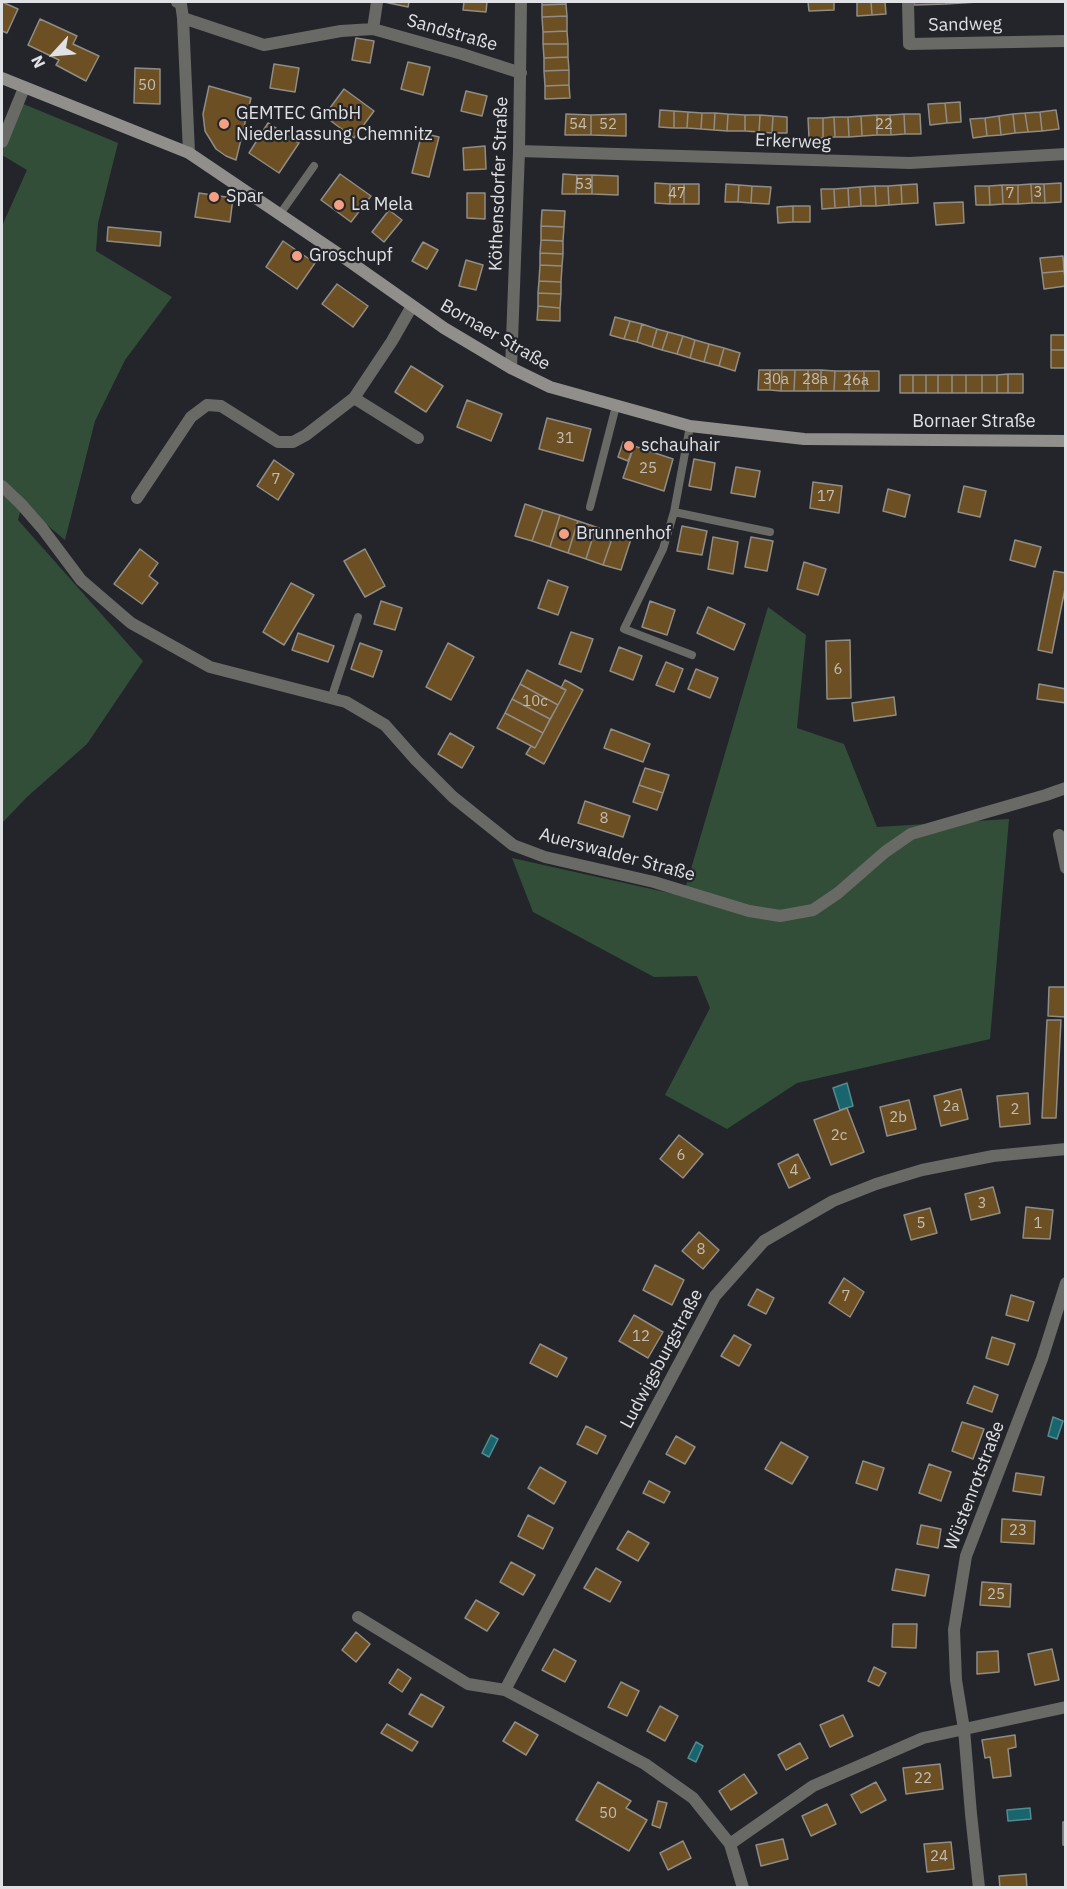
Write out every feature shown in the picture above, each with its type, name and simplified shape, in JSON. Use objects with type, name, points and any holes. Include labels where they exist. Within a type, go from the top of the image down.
[{"type":"main road","name":"Bornaer Straße","points":[[2,78],[189,153],[444,328],[511,368],[550,387],[690,426],[804,439],[1065,441]]},
{"type":"street","points":[[177,2],[182,4],[189,153]]},
{"type":"street","points":[[374,29],[377,2]]},
{"type":"street","name":"Köthensdorfer Straße","points":[[511,368],[519,151],[521,2]]},
{"type":"street","name":"Sandweg","points":[[908,2],[909,44],[1065,41]]},
{"type":"street","name":"Sandstraße","points":[[183,18],[264,45],[341,31],[374,29],[520,73]]},
{"type":"street","points":[[2,142],[24,88]]},
{"type":"street","name":"Erkerweg","points":[[519,151],[910,163],[1065,154]]},
{"type":"street","points":[[137,498],[191,417],[207,405],[221,406],[278,442],[293,442],[306,435],[354,398],[412,306]]},
{"type":"street","points":[[354,398],[418,438]]},
{"type":"street","name":"Auerswalder Straße","points":[[2,486],[42,528],[81,580],[131,623],[210,667],[346,702],[385,725],[453,797],[513,845],[545,858],[654,882],[749,911],[780,916],[813,909],[838,893],[885,852],[911,834],[1065,788]]},
{"type":"street","points":[[1059,835],[1065,868]]},
{"type":"street","name":"Ludwigsburgstraße","points":[[505,1690],[715,1296],[764,1241],[833,1201],[876,1184],[922,1170],[993,1156],[1065,1149]]},
{"type":"street","name":"Wüstenrotstraße","points":[[979,1887],[970,1814],[964,1729],[956,1680],[954,1630],[966,1556],[1042,1359],[1065,1283]]},
{"type":"street","points":[[358,1617],[468,1684],[505,1690],[645,1764],[693,1798],[730,1844],[743,1887]]},
{"type":"street","points":[[730,1844],[813,1786],[923,1738],[1065,1707]]},
{"type":"lane","points":[[279,214],[314,166]]},
{"type":"lane","points":[[590,507],[616,406]]},
{"type":"lane","points":[[690,426],[674,513],[663,549],[624,629],[692,655]]},
{"type":"lane","points":[[674,513],[770,532]]},
{"type":"lane","points":[[331,699],[358,617]]},
{"type":"green space","points":[[21,103],[118,143],[98,223],[96,251],[172,297],[125,360],[95,421],[65,540],[22,504],[18,520],[143,661],[87,744],[27,797],[2,823],[2,226],[27,170],[2,155],[2,152]]},
{"type":"green space","points":[[768,607],[806,635],[797,728],[844,744],[877,827],[1009,819],[990,1039],[797,1083],[727,1129],[665,1095],[710,1008],[697,976],[654,977],[533,912],[512,858],[683,896]]},
{"type":"water","points":[[847,1083],[853,1106],[840,1110],[833,1088]]},
{"type":"water","points":[[1053,1417],[1063,1421],[1057,1439],[1048,1436]]},
{"type":"water","points":[[491,1435],[498,1439],[489,1457],[482,1453]]},
{"type":"water","points":[[696,1742],[703,1746],[696,1762],[688,1758]]},
{"type":"water","points":[[1030,1808],[1031,1819],[1008,1821],[1007,1810]]},
{"type":"building","points":[[2,2],[18,9],[7,33],[2,31]]},
{"type":"building","points":[[384,2],[409,2],[408,7]]},
{"type":"building","points":[[464,2],[487,2],[486,12],[463,10]]},
{"type":"building","points":[[542,2],[566,2],[566,4],[542,5]]},
{"type":"building","points":[[808,2],[834,2],[834,10],[809,11]]},
{"type":"building","points":[[857,2],[871,2],[872,15],[857,16]]},
{"type":"building","points":[[871,2],[885,2],[886,14],[872,15]]},
{"type":"building","points":[[914,2],[946,2],[946,4],[914,5]]},
{"type":"building","points":[[946,2],[978,2],[946,4]]},
{"type":"building","points":[[566,4],[567,16],[542,17],[542,5]]},
{"type":"building","points":[[567,16],[567,31],[543,32],[542,17]]},
{"type":"building","points":[[40,19],[77,36],[73,44],[99,56],[86,81],[56,65],[59,60],[28,45]]},
{"type":"building","points":[[567,31],[568,44],[543,44],[543,32]]},
{"type":"building","points":[[356,38],[374,41],[370,63],[352,60]]},
{"type":"building","points":[[543,44],[568,44],[568,57],[544,58]]},
{"type":"building","points":[[568,57],[569,70],[544,71],[544,58]]},
{"type":"building","points":[[408,62],[430,67],[423,95],[401,89]]},
{"type":"building","points":[[274,64],[299,68],[295,92],[270,88]]},
{"type":"building","points":[[135,68],[160,69],[160,104],[134,103]]},
{"type":"building","points":[[569,70],[569,85],[545,86],[544,71]]},
{"type":"building","points":[[569,85],[570,98],[545,99],[545,86]]},
{"type":"building","name":"GEMTEC GmbH Niederlassung Chemnitz","points":[[209,86],[251,98],[236,160],[216,149],[205,131],[203,114]]},
{"type":"building","points":[[344,89],[374,111],[354,138],[324,116]]},
{"type":"building","points":[[466,91],[487,96],[482,116],[461,111]]},
{"type":"building","points":[[960,102],[961,122],[947,123],[945,103]]},
{"type":"building","points":[[945,103],[947,123],[930,125],[928,104]]},
{"type":"building","points":[[660,110],[674,111],[674,128],[659,127]]},
{"type":"building","points":[[1056,110],[1059,129],[1042,131],[1040,112]]},
{"type":"building","points":[[674,111],[688,112],[687,128],[674,128]]},
{"type":"building","points":[[688,112],[702,113],[701,129],[687,128]]},
{"type":"building","points":[[1040,112],[1042,131],[1028,132],[1025,113]]},
{"type":"building","points":[[702,113],[715,113],[714,130],[701,129]]},
{"type":"building","points":[[715,113],[728,114],[727,131],[714,130]]},
{"type":"building","points":[[1025,113],[1028,132],[1015,133],[1013,114]]},
{"type":"building","points":[[566,114],[591,115],[591,135],[565,135]]},
{"type":"building","points":[[626,114],[626,136],[591,135],[591,115]]},
{"type":"building","points":[[728,114],[745,115],[745,131],[727,131]]},
{"type":"building","points":[[904,114],[920,114],[921,134],[905,134]]},
{"type":"building","points":[[904,114],[905,134],[891,135],[890,115]]},
{"type":"building","points":[[1013,114],[1015,133],[1001,135],[999,116]]},
{"type":"building","points":[[745,115],[760,115],[759,132],[745,131]]},
{"type":"building","points":[[760,115],[773,116],[772,133],[759,132]]},
{"type":"building","points":[[877,115],[877,135],[862,136],[861,116]]},
{"type":"building","points":[[877,115],[890,115],[891,135],[877,135]]},
{"type":"building","points":[[773,116],[787,117],[787,133],[772,133]]},
{"type":"building","points":[[861,116],[862,136],[849,137],[848,117]]},
{"type":"building","points":[[999,116],[1001,135],[987,136],[985,118]]},
{"type":"building","points":[[834,117],[835,137],[823,138],[823,118]]},
{"type":"building","points":[[834,117],[848,117],[849,137],[835,137]]},
{"type":"building","points":[[808,118],[823,118],[823,138],[809,138]]},
{"type":"building","points":[[985,118],[987,136],[973,138],[970,119]]},
{"type":"building","points":[[268,123],[299,143],[279,173],[249,153]]},
{"type":"building","points":[[422,133],[439,137],[429,177],[412,173]]},
{"type":"building","points":[[485,146],[486,169],[464,170],[463,148]]},
{"type":"building","points":[[340,174],[371,196],[351,222],[321,200]]},
{"type":"building","points":[[563,174],[577,175],[576,194],[562,194]]},
{"type":"building","points":[[577,175],[592,175],[592,194],[576,194]]},
{"type":"building","points":[[592,175],[618,176],[618,195],[592,194]]},
{"type":"building","points":[[655,183],[670,184],[670,204],[655,203]]},
{"type":"building","points":[[1061,183],[1061,202],[1045,203],[1044,184]]},
{"type":"building","points":[[670,184],[684,184],[684,204],[670,204]]},
{"type":"building","points":[[684,184],[699,184],[699,204],[684,204]]},
{"type":"building","points":[[726,184],[739,185],[738,202],[725,202]]},
{"type":"building","points":[[917,184],[918,203],[902,204],[901,185]]},
{"type":"building","points":[[1031,184],[1044,184],[1045,203],[1032,203]]},
{"type":"building","points":[[1031,184],[1032,203],[1018,204],[1018,185]]},
{"type":"building","points":[[739,185],[752,186],[751,203],[738,202]]},
{"type":"building","points":[[901,185],[902,204],[889,205],[888,186]]},
{"type":"building","points":[[1002,185],[1018,185],[1018,204],[1003,204]]},
{"type":"building","points":[[1002,185],[1003,204],[990,205],[989,186]]},
{"type":"building","points":[[752,186],[771,187],[769,204],[751,203]]},
{"type":"building","points":[[875,186],[888,186],[889,205],[876,206]]},
{"type":"building","points":[[875,186],[876,206],[861,206],[860,187]]},
{"type":"building","points":[[975,186],[989,186],[990,205],[976,205]]},
{"type":"building","points":[[860,187],[861,206],[849,207],[848,188]]},
{"type":"building","points":[[848,188],[849,207],[835,208],[834,189]]},
{"type":"building","points":[[821,189],[834,189],[835,208],[822,209]]},
{"type":"building","points":[[199,193],[233,198],[230,222],[195,217]]},
{"type":"building","points":[[467,193],[485,193],[485,219],[467,218]]},
{"type":"building","points":[[963,202],[964,223],[936,225],[934,203]]},
{"type":"building","points":[[793,206],[810,206],[810,222],[793,222]]},
{"type":"building","points":[[793,206],[793,222],[778,223],[777,207]]},
{"type":"building","points":[[389,210],[402,220],[384,242],[372,232]]},
{"type":"building","points":[[542,210],[565,211],[564,227],[541,226]]},
{"type":"building","points":[[541,226],[564,227],[563,241],[541,240]]},
{"type":"building","points":[[108,227],[161,232],[160,246],[107,241]]},
{"type":"building","points":[[541,240],[563,241],[563,254],[540,253]]},
{"type":"building","points":[[283,241],[315,263],[297,289],[266,267]]},
{"type":"building","points":[[423,242],[438,250],[427,269],[412,261]]},
{"type":"building","points":[[540,253],[563,254],[562,266],[540,265]]},
{"type":"building","points":[[1063,256],[1064,271],[1042,273],[1040,258]]},
{"type":"building","points":[[466,260],[483,265],[476,290],[459,286]]},
{"type":"building","points":[[540,265],[562,266],[561,282],[539,281]]},
{"type":"building","points":[[1064,271],[1066,286],[1044,289],[1042,273]]},
{"type":"building","points":[[539,281],[561,282],[561,294],[538,293]]},
{"type":"building","points":[[337,284],[368,306],[353,327],[322,304]]},
{"type":"building","points":[[538,293],[561,294],[560,308],[538,306]]},
{"type":"building","points":[[538,306],[560,308],[560,321],[537,320]]},
{"type":"building","points":[[615,317],[630,321],[624,339],[610,335]]},
{"type":"building","points":[[630,321],[642,324],[637,342],[624,339]]},
{"type":"building","points":[[642,324],[657,329],[652,347],[637,342]]},
{"type":"building","points":[[657,329],[668,332],[662,350],[652,347]]},
{"type":"building","points":[[668,332],[683,336],[677,354],[662,350]]},
{"type":"building","points":[[1051,335],[1066,335],[1066,350],[1051,350]]},
{"type":"building","points":[[683,336],[695,340],[690,358],[677,354]]},
{"type":"building","points":[[695,340],[709,344],[704,362],[690,358]]},
{"type":"building","points":[[709,344],[724,348],[719,366],[704,362]]},
{"type":"building","points":[[724,348],[740,353],[735,371],[719,366]]},
{"type":"building","points":[[1051,350],[1066,350],[1066,368],[1051,368]]},
{"type":"building","points":[[411,366],[443,386],[426,412],[395,392]]},
{"type":"building","points":[[759,370],[770,370],[770,390],[758,390]]},
{"type":"building","points":[[770,370],[782,370],[781,391],[770,390]]},
{"type":"building","points":[[782,370],[795,370],[794,391],[781,391]]},
{"type":"building","points":[[795,370],[808,370],[808,391],[794,391]]},
{"type":"building","points":[[808,370],[821,370],[821,391],[808,391]]},
{"type":"building","points":[[821,370],[835,371],[834,391],[821,391]]},
{"type":"building","points":[[835,371],[849,371],[849,391],[834,391]]},
{"type":"building","points":[[849,371],[864,371],[864,391],[849,391]]},
{"type":"building","points":[[864,371],[879,371],[879,391],[864,391]]},
{"type":"building","points":[[1008,374],[1008,393],[997,393],[997,375]]},
{"type":"building","points":[[1008,374],[1023,374],[1023,393],[1008,393]]},
{"type":"building","points":[[900,375],[913,375],[913,393],[900,393]]},
{"type":"building","points":[[913,375],[926,375],[926,393],[913,393]]},
{"type":"building","points":[[926,375],[938,375],[938,393],[926,393]]},
{"type":"building","points":[[938,375],[952,375],[952,393],[938,393]]},
{"type":"building","points":[[952,375],[966,375],[966,393],[952,393]]},
{"type":"building","points":[[966,375],[982,375],[982,393],[966,393]]},
{"type":"building","points":[[982,375],[997,375],[997,393],[982,393]]},
{"type":"building","points":[[467,400],[502,414],[491,441],[457,427]]},
{"type":"building","points":[[547,418],[591,429],[583,461],[539,449]]},
{"type":"building","points":[[623,442],[634,446],[628,461],[618,457]]},
{"type":"building","points":[[634,446],[673,459],[664,491],[623,478]]},
{"type":"building","points":[[694,459],[715,463],[711,490],[689,486]]},
{"type":"building","points":[[274,460],[294,474],[278,500],[257,486]]},
{"type":"building","points":[[736,467],[760,471],[755,497],[731,493]]},
{"type":"building","points":[[813,482],[842,486],[839,513],[810,508]]},
{"type":"building","points":[[964,486],[986,491],[980,517],[958,512]]},
{"type":"building","points":[[888,489],[910,495],[905,517],[883,511]]},
{"type":"building","points":[[525,504],[543,510],[532,541],[515,536]]},
{"type":"building","points":[[543,510],[560,515],[550,547],[532,541]]},
{"type":"building","name":"Brunnenhof","points":[[560,515],[578,521],[568,553],[550,547]]},
{"type":"building","points":[[578,521],[596,527],[586,559],[568,553]]},
{"type":"building","points":[[682,526],[707,531],[702,555],[677,551]]},
{"type":"building","points":[[596,527],[614,533],[603,565],[586,559]]},
{"type":"building","points":[[614,533],[631,539],[621,570],[603,565]]},
{"type":"building","points":[[713,537],[738,542],[733,574],[708,569]]},
{"type":"building","points":[[751,537],[773,541],[767,571],[745,567]]},
{"type":"building","points":[[1015,540],[1041,547],[1035,567],[1010,560]]},
{"type":"building","points":[[140,549],[158,563],[149,576],[158,583],[142,604],[114,584]]},
{"type":"building","points":[[365,549],[385,586],[365,597],[344,561]]},
{"type":"building","points":[[804,562],[826,569],[818,595],[797,589]]},
{"type":"building","points":[[1054,571],[1066,573],[1066,584],[1052,653],[1038,650]]},
{"type":"building","points":[[548,580],[568,587],[558,615],[538,608]]},
{"type":"building","points":[[291,583],[314,595],[284,645],[263,632]]},
{"type":"building","points":[[381,601],[402,608],[395,630],[374,624]]},
{"type":"building","points":[[650,601],[675,610],[667,635],[642,627]]},
{"type":"building","points":[[708,607],[745,624],[734,650],[697,633]]},
{"type":"building","points":[[571,632],[593,639],[581,672],[559,664]]},
{"type":"building","points":[[298,633],[334,646],[328,662],[292,650]]},
{"type":"building","points":[[850,640],[851,698],[827,699],[826,641]]},
{"type":"building","points":[[360,643],[382,651],[373,677],[351,669]]},
{"type":"building","points":[[448,643],[474,657],[451,700],[426,687]]},
{"type":"building","points":[[619,647],[642,656],[633,680],[610,671]]},
{"type":"building","points":[[666,662],[683,669],[674,692],[656,685]]},
{"type":"building","points":[[696,669],[718,678],[710,698],[688,689]]},
{"type":"building","points":[[527,670],[566,690],[558,705],[520,684]]},
{"type":"building","points":[[565,680],[583,690],[544,764],[526,754],[531,746],[535,748],[566,690],[561,688]]},
{"type":"building","points":[[520,684],[558,705],[550,719],[512,699]]},
{"type":"building","points":[[1039,684],[1066,689],[1066,703],[1037,699]]},
{"type":"building","points":[[894,697],[896,715],[854,721],[852,703]]},
{"type":"building","points":[[512,699],[550,719],[543,733],[505,713]]},
{"type":"building","points":[[505,713],[543,733],[535,748],[497,728]]},
{"type":"building","points":[[611,729],[650,744],[643,762],[604,748]]},
{"type":"building","points":[[450,733],[474,747],[462,768],[438,754]]},
{"type":"building","points":[[645,768],[669,775],[663,793],[639,785]]},
{"type":"building","points":[[639,785],[663,793],[657,810],[633,802]]},
{"type":"building","points":[[585,801],[630,816],[623,837],[578,823]]},
{"type":"building","points":[[1049,987],[1066,987],[1066,1017],[1048,1016]]},
{"type":"building","points":[[1047,1020],[1061,1020],[1056,1118],[1042,1118]]},
{"type":"building","points":[[961,1089],[968,1119],[941,1126],[934,1096]]},
{"type":"building","points":[[1028,1093],[1030,1124],[1000,1127],[997,1096]]},
{"type":"building","points":[[909,1100],[916,1129],[887,1136],[880,1107]]},
{"type":"building","points":[[847,1108],[864,1152],[831,1165],[814,1120]]},
{"type":"building","points":[[679,1135],[703,1154],[683,1178],[660,1159]]},
{"type":"building","points":[[798,1154],[810,1178],[789,1188],[778,1164]]},
{"type":"building","points":[[993,1187],[1000,1213],[971,1220],[965,1194]]},
{"type":"building","points":[[1026,1207],[1053,1210],[1050,1239],[1023,1238]]},
{"type":"building","points":[[930,1208],[937,1233],[911,1240],[904,1215]]},
{"type":"building","points":[[699,1232],[719,1250],[703,1269],[682,1251]]},
{"type":"building","points":[[655,1265],[684,1280],[672,1305],[643,1290]]},
{"type":"building","points":[[844,1278],[864,1292],[850,1317],[829,1303]]},
{"type":"building","points":[[757,1289],[774,1298],[766,1314],[748,1305]]},
{"type":"building","points":[[1011,1295],[1034,1302],[1028,1321],[1006,1315]]},
{"type":"building","points":[[634,1315],[663,1332],[648,1358],[619,1341]]},
{"type":"building","points":[[734,1335],[751,1345],[739,1366],[721,1356]]},
{"type":"building","points":[[992,1337],[1015,1344],[1008,1365],[986,1358]]},
{"type":"building","points":[[540,1344],[567,1358],[557,1377],[530,1363]]},
{"type":"building","points":[[974,1386],[998,1395],[992,1412],[967,1403]]},
{"type":"building","points":[[962,1422],[984,1429],[973,1459],[952,1451]]},
{"type":"building","points":[[586,1426],[606,1436],[597,1454],[577,1444]]},
{"type":"building","points":[[676,1436],[695,1447],[685,1464],[666,1454]]},
{"type":"building","points":[[781,1442],[808,1457],[792,1484],[765,1469]]},
{"type":"building","points":[[863,1461],[884,1468],[877,1490],[856,1483]]},
{"type":"building","points":[[929,1464],[951,1472],[941,1501],[919,1493]]},
{"type":"building","points":[[540,1467],[566,1482],[554,1504],[528,1488]]},
{"type":"building","points":[[1016,1473],[1044,1477],[1041,1495],[1013,1491]]},
{"type":"building","points":[[649,1481],[670,1492],[664,1503],[643,1493]]},
{"type":"building","points":[[528,1515],[553,1528],[543,1549],[518,1536]]},
{"type":"building","points":[[1002,1519],[1035,1521],[1034,1544],[1001,1542]]},
{"type":"building","points":[[921,1525],[941,1529],[938,1548],[917,1544]]},
{"type":"building","points":[[628,1531],[649,1543],[638,1561],[617,1549]]},
{"type":"building","points":[[511,1562],[535,1575],[523,1595],[500,1582]]},
{"type":"building","points":[[596,1568],[621,1582],[610,1602],[584,1588]]},
{"type":"building","points":[[896,1569],[929,1575],[925,1596],[892,1590]]},
{"type":"building","points":[[982,1582],[1011,1584],[1010,1607],[980,1605]]},
{"type":"building","points":[[476,1600],[499,1613],[487,1631],[465,1618]]},
{"type":"building","points":[[893,1624],[917,1624],[916,1648],[892,1647]]},
{"type":"building","points":[[356,1632],[370,1644],[356,1662],[342,1650]]},
{"type":"building","points":[[554,1649],[576,1661],[565,1682],[542,1670]]},
{"type":"building","points":[[1052,1649],[1059,1680],[1035,1685],[1028,1654]]},
{"type":"building","points":[[998,1651],[999,1672],[977,1674],[977,1652]]},
{"type":"building","points":[[874,1667],[886,1673],[879,1686],[868,1681]]},
{"type":"building","points":[[398,1669],[411,1678],[402,1692],[389,1683]]},
{"type":"building","points":[[621,1682],[639,1691],[627,1716],[608,1707]]},
{"type":"building","points":[[421,1694],[444,1707],[432,1727],[409,1714]]},
{"type":"building","points":[[660,1706],[678,1716],[665,1741],[647,1731]]},
{"type":"building","points":[[843,1715],[853,1736],[830,1747],[820,1725]]},
{"type":"building","points":[[515,1722],[538,1735],[526,1755],[503,1741]]},
{"type":"building","points":[[387,1724],[418,1742],[412,1751],[381,1733]]},
{"type":"building","points":[[1015,1735],[1016,1747],[1008,1749],[1011,1776],[993,1778],[990,1757],[985,1758],[982,1740]]},
{"type":"building","points":[[800,1743],[808,1758],[786,1770],[778,1755]]},
{"type":"building","points":[[940,1764],[943,1789],[906,1794],[903,1768]]},
{"type":"building","points":[[744,1774],[757,1793],[731,1810],[719,1791]]},
{"type":"building","points":[[598,1782],[631,1801],[626,1808],[647,1820],[629,1851],[576,1820]]},
{"type":"building","points":[[876,1782],[886,1800],[861,1813],[851,1795]]},
{"type":"building","points":[[658,1801],[667,1803],[660,1828],[652,1825]]},
{"type":"building","points":[[827,1804],[836,1824],[811,1836],[802,1816]]},
{"type":"building","points":[[1063,1822],[1066,1822],[1066,1845],[1063,1845]]},
{"type":"building","points":[[783,1839],[788,1859],[761,1866],[756,1845]]},
{"type":"building","points":[[683,1841],[691,1858],[668,1870],[660,1853]]},
{"type":"building","points":[[951,1842],[954,1869],[927,1872],[924,1844]]},
{"type":"building","points":[[1026,1874],[1027,1888],[1000,1888],[999,1876]]},
{"type":"place","name":"GEMTEC GmbH Niederlassung Chemnitz","points":[[224,124]]},
{"type":"place","name":"Spar","points":[[214,197]]},
{"type":"place","name":"La Mela","points":[[339,205]]},
{"type":"place","name":"Groschupf","points":[[297,256]]},
{"type":"place","name":"schauhair","points":[[629,446]]},
{"type":"place","name":"Brunnenhof","points":[[564,534]]}]
